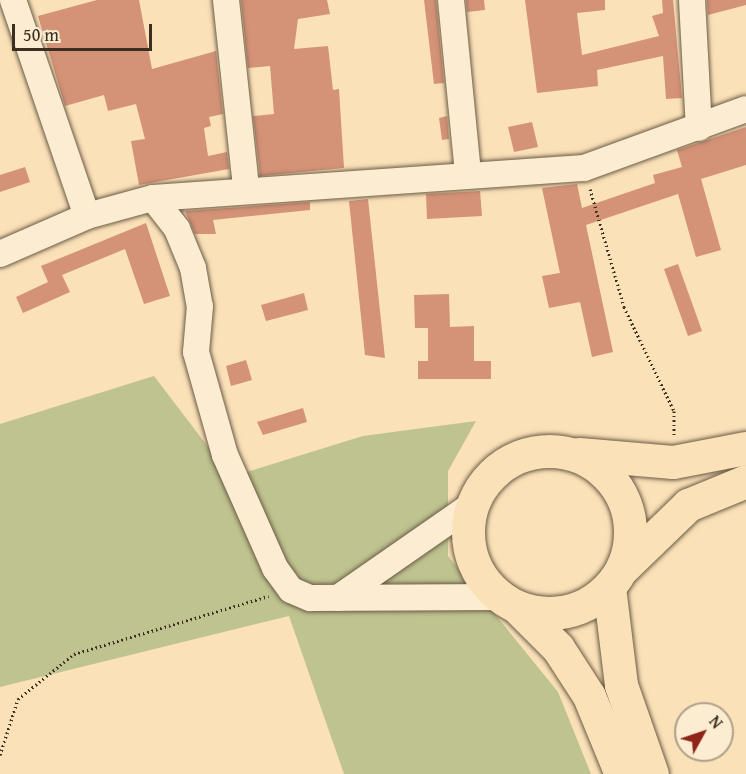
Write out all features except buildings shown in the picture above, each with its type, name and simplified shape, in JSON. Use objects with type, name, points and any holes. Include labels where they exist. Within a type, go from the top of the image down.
[{"type":"highway","points":[[621,774],[589,696],[558,648],[509,602],[471,555],[472,505],[502,465],[550,450],[674,462],[746,448]]},
{"type":"highway","points":[[575,454],[613,480],[625,501],[630,547],[616,578],[621,685],[652,774]]},
{"type":"highway","points":[[509,602],[557,613],[594,600],[616,578],[649,537],[688,505],[746,481]]},
{"type":"street","points":[[13,0],[87,216]]},
{"type":"street","points":[[226,0],[246,188]]},
{"type":"street","points":[[451,0],[468,174]]},
{"type":"street","points":[[692,0],[699,128]]},
{"type":"street","points":[[0,254],[87,216],[153,198],[246,188],[584,168],[746,109]]},
{"type":"street","points":[[153,198],[177,229],[193,268],[200,306],[196,352],[225,455],[275,568],[291,590],[310,598],[509,602]]},
{"type":"street","points":[[338,598],[472,505]]},
{"type":"path","points":[[584,168],[624,307],[674,411],[674,462]]},
{"type":"path","points":[[0,755],[18,699],[74,654],[291,590]]},
{"type":"green space","points":[[154,376],[231,477],[363,436],[476,421],[448,471],[448,556],[558,692],[591,774],[344,774],[289,616],[0,687],[0,424]]}]
